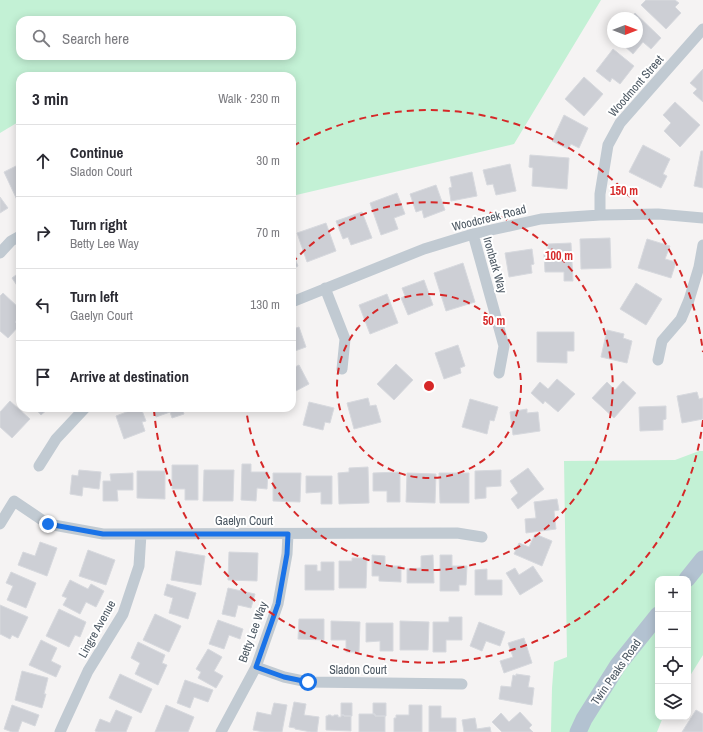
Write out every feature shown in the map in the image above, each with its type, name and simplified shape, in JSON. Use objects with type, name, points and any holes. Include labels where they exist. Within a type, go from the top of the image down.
[{"type":"main road","points":[[689,576],[703,559]]},
{"type":"main road","name":"Twin Peaks Road","points":[[578,732],[584,719],[618,665],[655,619]]},
{"type":"street","name":"Woodmont Street","points":[[600,215],[600,194],[608,145],[620,123],[703,29]]},
{"type":"street","name":"Woodcreek Road","points":[[296,300],[424,249],[473,234],[541,219],[600,215],[658,214],[703,218]]},
{"type":"street","name":"Ironbark Way","points":[[473,234],[504,346],[499,373]]},
{"type":"street","points":[[0,253],[16,238]]},
{"type":"street","points":[[658,360],[662,341],[681,319],[689,300],[699,267],[703,244]]},
{"type":"street","points":[[325,288],[345,339],[342,369]]},
{"type":"street","points":[[39,466],[56,439],[81,412]]},
{"type":"street","name":"Gaelyn Court","points":[[0,524],[14,501],[48,524],[103,534],[457,533],[482,537]]},
{"type":"street","name":"Lingre Avenue","points":[[60,732],[88,671],[123,614],[138,566],[141,534]]},
{"type":"street","name":"Betty Lee Way","points":[[221,732],[256,667],[278,604],[287,554],[288,534]]},
{"type":"street","name":"Sladon Court","points":[[256,667],[284,677],[308,682],[462,684]]},
{"type":"green space","points":[[0,0],[601,0],[514,144],[296,195],[296,72],[16,72],[16,123],[0,133]]},
{"type":"green space","points":[[699,451],[703,451],[703,655],[691,674],[691,576],[655,576],[655,720],[662,720],[657,732],[551,732],[554,662],[567,657],[564,461],[675,460]]},
{"type":"building","points":[[646,0],[675,0],[679,3],[675,7],[681,13],[666,29],[641,5]]},
{"type":"building","points":[[643,21],[661,38],[651,49],[643,42]]},
{"type":"building","points":[[626,48],[638,48],[633,54]]},
{"type":"building","points":[[613,49],[634,66],[620,84],[612,78],[610,82],[596,71]]},
{"type":"building","points":[[703,69],[703,102],[693,93],[697,89],[690,83]]},
{"type":"building","points":[[584,77],[603,94],[584,116],[565,99]]},
{"type":"building","points":[[675,102],[700,125],[680,147],[664,131],[671,123],[663,115]]},
{"type":"building","points":[[564,115],[588,128],[579,148],[571,144],[568,149],[552,141]]},
{"type":"building","points":[[643,145],[670,159],[663,174],[667,176],[661,188],[629,172]]},
{"type":"building","points":[[701,151],[703,151],[703,188],[694,186]]},
{"type":"building","points":[[530,155],[569,158],[567,189],[532,186],[533,168],[529,167]]},
{"type":"building","points":[[510,164],[516,191],[496,195],[493,184],[487,185],[483,170]]},
{"type":"building","points":[[16,166],[16,198],[4,172]]},
{"type":"building","points":[[472,172],[477,196],[451,201],[449,188],[452,187],[450,177]]},
{"type":"building","points":[[436,185],[445,210],[424,218],[422,210],[416,212],[410,194]]},
{"type":"building","points":[[397,193],[405,214],[394,218],[398,229],[381,235],[370,203]]},
{"type":"building","points":[[0,197],[8,208],[0,213]]},
{"type":"building","points":[[362,212],[372,238],[351,245],[348,237],[343,239],[336,221]]},
{"type":"building","points":[[326,223],[336,251],[307,262],[297,233]]},
{"type":"building","points":[[610,238],[611,268],[581,269],[580,239]]},
{"type":"building","points":[[647,239],[670,246],[665,259],[676,262],[671,278],[638,268]]},
{"type":"building","points":[[571,243],[573,281],[564,281],[564,272],[545,272],[544,254],[548,254],[548,244]]},
{"type":"building","points":[[532,249],[534,264],[531,265],[532,273],[509,277],[505,253]]},
{"type":"building","points":[[463,263],[475,302],[446,311],[434,273]]},
{"type":"building","points":[[16,275],[16,284],[12,278]]},
{"type":"building","points":[[424,280],[433,305],[408,315],[401,298],[405,296],[402,288]]},
{"type":"building","points":[[636,283],[662,299],[646,325],[620,309]]},
{"type":"building","points":[[3,293],[16,305],[16,329],[8,338],[0,331],[0,296]]},
{"type":"building","points":[[387,294],[398,323],[370,334],[359,305]]},
{"type":"building","points":[[299,327],[306,347],[296,351],[296,328]]},
{"type":"building","points":[[607,330],[624,334],[623,338],[632,341],[627,363],[601,357]]},
{"type":"building","points":[[537,332],[574,332],[574,351],[567,351],[567,363],[537,362]]},
{"type":"building","points":[[458,345],[465,366],[460,368],[461,373],[444,379],[435,353]]},
{"type":"building","points":[[396,364],[413,380],[394,400],[377,384]]},
{"type":"building","points":[[299,365],[309,384],[296,391],[296,366]]},
{"type":"building","points":[[557,379],[575,394],[558,412],[545,401],[543,404],[531,393],[540,382],[548,389]]},
{"type":"building","points":[[623,381],[636,393],[614,418],[592,398],[607,382],[615,390]]},
{"type":"building","points":[[697,392],[699,399],[703,398],[703,419],[682,423],[677,396]]},
{"type":"building","points":[[368,398],[370,406],[376,405],[381,422],[354,429],[347,403]]},
{"type":"building","points":[[470,399],[498,407],[494,421],[490,420],[487,434],[462,427]]},
{"type":"building","points":[[10,401],[16,406],[16,412],[22,412],[30,419],[12,438],[0,427],[0,412]]},
{"type":"building","points":[[309,402],[334,408],[330,423],[325,422],[323,430],[303,425]]},
{"type":"building","points":[[666,406],[666,419],[663,420],[663,430],[640,431],[639,407]]},
{"type":"building","points":[[527,409],[527,413],[538,412],[540,431],[513,435],[510,412]]},
{"type":"building","points":[[126,412],[143,412],[146,421],[142,422],[145,431],[124,439],[116,416]]},
{"type":"building","points":[[154,412],[170,412],[156,417]]},
{"type":"building","points":[[170,412],[183,412],[184,414],[172,418]]},
{"type":"building","points":[[242,464],[251,464],[251,472],[268,472],[267,489],[257,488],[256,501],[241,500]]},
{"type":"building","points":[[172,465],[198,465],[198,500],[185,500],[185,489],[172,489]]},
{"type":"building","points":[[368,467],[369,503],[339,504],[338,473],[349,472],[349,468]]},
{"type":"building","points":[[528,468],[544,489],[518,509],[511,499],[518,493],[510,481]]},
{"type":"building","points":[[79,470],[101,472],[99,489],[83,487],[82,496],[70,494],[72,475],[78,476]]},
{"type":"building","points":[[204,470],[234,470],[233,501],[203,501]]},
{"type":"building","points":[[501,470],[501,486],[486,487],[486,498],[475,499],[475,471]]},
{"type":"building","points":[[137,471],[165,471],[165,499],[137,498]]},
{"type":"building","points":[[400,472],[400,502],[387,502],[387,491],[373,491],[373,473]]},
{"type":"building","points":[[133,473],[133,490],[117,490],[118,501],[103,501],[103,481],[111,481],[110,474]]},
{"type":"building","points":[[273,473],[301,473],[300,502],[273,501]]},
{"type":"building","points":[[407,473],[436,474],[435,503],[406,502]]},
{"type":"building","points":[[439,473],[469,473],[469,503],[440,503]]},
{"type":"building","points":[[306,476],[332,476],[332,504],[321,504],[321,492],[306,493]]},
{"type":"building","points":[[557,499],[559,510],[554,511],[556,529],[526,533],[525,519],[536,518],[534,502]]},
{"type":"building","points":[[535,534],[552,541],[542,566],[514,554],[519,543],[529,547]]},
{"type":"building","points":[[40,542],[57,548],[47,576],[18,565],[23,552],[35,556]]},
{"type":"building","points":[[88,550],[115,560],[106,585],[79,576]]},
{"type":"building","points":[[176,551],[205,556],[201,585],[171,580]]},
{"type":"building","points":[[229,552],[258,553],[257,581],[228,580]]},
{"type":"building","points":[[372,555],[385,556],[385,566],[401,566],[401,582],[379,581],[379,576],[372,576]]},
{"type":"building","points":[[433,555],[434,583],[407,583],[407,569],[421,568],[421,556]]},
{"type":"building","points":[[440,555],[452,555],[452,566],[467,566],[466,585],[459,585],[459,591],[440,591]]},
{"type":"building","points":[[352,558],[367,558],[366,588],[339,588],[339,561],[352,561]]},
{"type":"building","points":[[321,562],[334,562],[334,590],[305,590],[305,565],[317,565],[317,571],[321,571]]},
{"type":"building","points":[[533,566],[543,581],[520,595],[506,573],[515,568],[519,575]]},
{"type":"building","points":[[487,569],[487,580],[502,580],[502,595],[475,595],[475,570]]},
{"type":"building","points":[[11,572],[36,583],[26,608],[7,600],[13,586],[6,583]]},
{"type":"building","points":[[70,580],[88,589],[91,584],[104,591],[96,607],[86,602],[80,614],[63,605],[67,598],[62,596]]},
{"type":"building","points":[[167,584],[196,593],[188,619],[169,613],[173,598],[164,595]]},
{"type":"building","points":[[228,588],[255,594],[251,608],[238,605],[235,617],[222,614]]},
{"type":"building","points":[[0,605],[28,617],[18,638],[12,635],[10,639],[0,634]]},
{"type":"building","points":[[59,609],[86,622],[80,637],[75,635],[69,647],[46,636]]},
{"type":"building","points":[[155,614],[181,626],[169,652],[143,640]]},
{"type":"building","points":[[449,617],[462,617],[462,640],[446,640],[446,652],[433,652],[433,622],[449,622]]},
{"type":"building","points":[[299,619],[324,619],[324,640],[298,639]]},
{"type":"building","points":[[218,620],[243,629],[240,639],[229,635],[224,649],[209,644]]},
{"type":"building","points":[[331,621],[360,622],[359,652],[346,652],[346,640],[331,640]]},
{"type":"building","points":[[400,621],[429,622],[428,650],[400,650]]},
{"type":"building","points":[[479,622],[505,632],[500,646],[486,641],[482,651],[470,646]]},
{"type":"building","points":[[366,623],[393,623],[393,651],[380,651],[380,641],[366,642]]},
{"type":"building","points":[[524,638],[532,663],[504,673],[500,661],[513,657],[508,643]]},
{"type":"building","points":[[41,640],[57,648],[51,661],[61,666],[56,677],[29,665]]},
{"type":"building","points":[[138,642],[165,655],[162,663],[167,665],[158,685],[135,674],[140,663],[131,658]]},
{"type":"building","points":[[208,649],[222,657],[214,671],[223,676],[216,688],[198,678],[201,672],[196,669]]},
{"type":"building","points":[[22,671],[48,678],[42,708],[15,700]]},
{"type":"building","points":[[120,674],[152,689],[141,713],[109,698]]},
{"type":"building","points":[[516,674],[530,676],[528,687],[534,688],[532,705],[499,699],[501,686],[511,687],[513,675],[516,676]]},
{"type":"building","points":[[185,680],[213,690],[208,702],[194,697],[190,708],[177,703]]},
{"type":"building","points":[[294,702],[306,704],[304,715],[319,717],[317,732],[289,727]]},
{"type":"building","points":[[274,703],[287,705],[282,732],[264,732],[253,730],[257,712],[271,715]]},
{"type":"building","points":[[341,703],[352,703],[352,716],[341,715]]},
{"type":"building","points":[[373,703],[386,703],[386,716],[375,716],[375,714],[373,714]]},
{"type":"building","points":[[12,705],[39,715],[35,726],[22,721],[18,732],[12,732],[4,729]]},
{"type":"building","points":[[166,705],[194,717],[188,732],[155,732]]},
{"type":"building","points":[[409,705],[422,705],[422,732],[394,732],[394,718],[396,718],[396,715],[409,715]]},
{"type":"building","points":[[429,706],[441,706],[441,718],[456,718],[456,732],[429,732]]},
{"type":"building","points":[[116,710],[132,717],[126,732],[95,731],[100,719],[110,723]]},
{"type":"building","points":[[696,710],[703,714],[703,732],[682,732]]},
{"type":"building","points":[[520,712],[532,725],[529,728],[533,732],[502,732],[492,722],[501,713],[509,722]]},
{"type":"building","points":[[359,714],[375,714],[375,716],[385,716],[385,732],[359,732]]},
{"type":"building","points":[[338,715],[338,717],[341,717],[341,715],[351,716],[351,731],[326,730],[326,716]]},
{"type":"building","points":[[475,718],[477,729],[490,727],[491,732],[464,732],[462,720]]},
{"type":"route","points":[[48,524],[103,534],[288,534],[287,554],[278,604],[256,667],[284,677],[308,682]]}]
